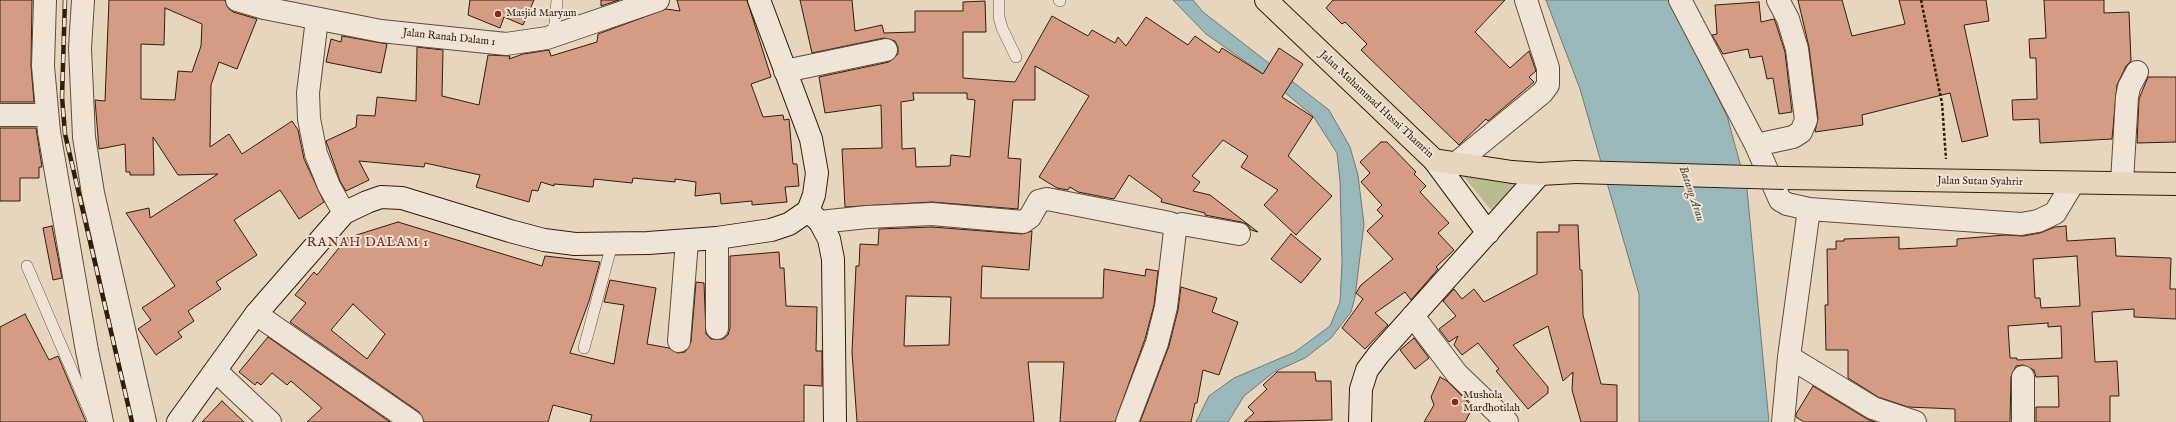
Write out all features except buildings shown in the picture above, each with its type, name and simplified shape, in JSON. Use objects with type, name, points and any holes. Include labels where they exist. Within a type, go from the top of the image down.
[{"type":"main road","name":"Jalan Muhammad Husni Thamrin","points":[[1267,0],[1444,163]]},
{"type":"main road","points":[[1444,163],[1540,174]]},
{"type":"main road","name":"Jalan Sutan Syahrir","points":[[1540,174],[1576,172],[1948,182],[2122,182],[2176,184]]},
{"type":"street","points":[[45,0],[44,66],[47,115],[87,351],[102,422]]},
{"type":"street","points":[[83,0],[80,48],[84,137],[93,193],[145,422]]},
{"type":"street","name":"Jalan Ranah Dalam 1","points":[[236,0],[310,12],[381,30],[506,44],[547,38],[658,0]]},
{"type":"street","points":[[759,0],[811,139],[817,173],[814,195],[814,216],[829,239],[834,259],[835,422]]},
{"type":"street","points":[[1488,233],[1444,163],[1542,93],[1548,85],[1548,68],[1526,0]]},
{"type":"street","points":[[1680,0],[1756,145],[1780,200],[1795,207],[2021,224],[2038,221],[2055,213],[2073,183]]},
{"type":"street","points":[[1756,145],[1793,137],[1801,132],[1806,120],[1796,43],[1788,19],[1778,0]]},
{"type":"street","points":[[310,12],[308,93],[309,119],[316,154],[329,186],[344,213]]},
{"type":"street","points":[[786,71],[886,50]]},
{"type":"street","points":[[2122,182],[2127,97],[2129,87],[2137,72]]},
{"type":"street","points":[[0,115],[47,115]]},
{"type":"street","points":[[1360,422],[1361,389],[1367,370],[1379,354],[1540,174]]},
{"type":"street","points":[[178,422],[256,314],[344,213],[381,197],[402,198],[544,240],[575,244],[687,241],[717,238],[771,230],[814,216],[867,217],[932,214],[1023,222],[1030,217],[1039,201],[1047,199],[1163,220],[1170,223],[1173,227],[1175,237],[1166,307],[1158,343],[1127,422]]},
{"type":"street","points":[[1783,422],[1789,357],[1810,209]]},
{"type":"street","points":[[1173,227],[1182,224],[1239,234]]},
{"type":"street","points":[[717,238],[717,328]]},
{"type":"street","points":[[679,341],[687,241]]},
{"type":"street","points":[[256,314],[412,422]]},
{"type":"street","points":[[1413,316],[1457,374],[1507,422]]},
{"type":"street","points":[[1789,357],[1873,408],[1915,422]]},
{"type":"street","points":[[216,371],[270,422]]},
{"type":"street","points":[[2023,377],[2023,422]]},
{"type":"lane","points":[[547,38],[555,25],[557,0]]},
{"type":"lane","points":[[999,0],[999,17],[1002,28],[1016,57]]},
{"type":"lane","points":[[584,348],[612,244]]},
{"type":"lane","points":[[27,266],[94,422]]},
{"type":"path","points":[[1921,0],[1942,103],[1948,182]]},
{"type":"green space","points":[[1460,172],[1519,179],[1492,211]]},
{"type":"water","points":[[1173,0],[1193,0],[1203,12],[1329,110],[1350,147],[1358,175],[1364,224],[1355,297],[1351,312],[1331,338],[1305,358],[1274,372],[1244,396],[1228,422],[1196,422],[1209,396],[1234,378],[1295,352],[1330,326],[1340,302],[1342,263],[1340,181],[1337,153],[1313,116],[1259,71],[1206,34]]},
{"type":"water","name":"Batang Arau","points":[[1546,0],[1669,0],[1727,116],[1747,189],[1769,422],[1639,422],[1639,294],[1580,89]]},
{"type":"railway","points":[[65,0],[62,97],[65,134],[132,422]]},
{"type":"place","name":"Masjid Maryam","points":[[498,14]]},
{"type":"place","name":"Mushola Mardhotilah","points":[[1455,402]]},
{"type":"district","name":"RANAH DALAM 1","points":[[368,243]]}]
